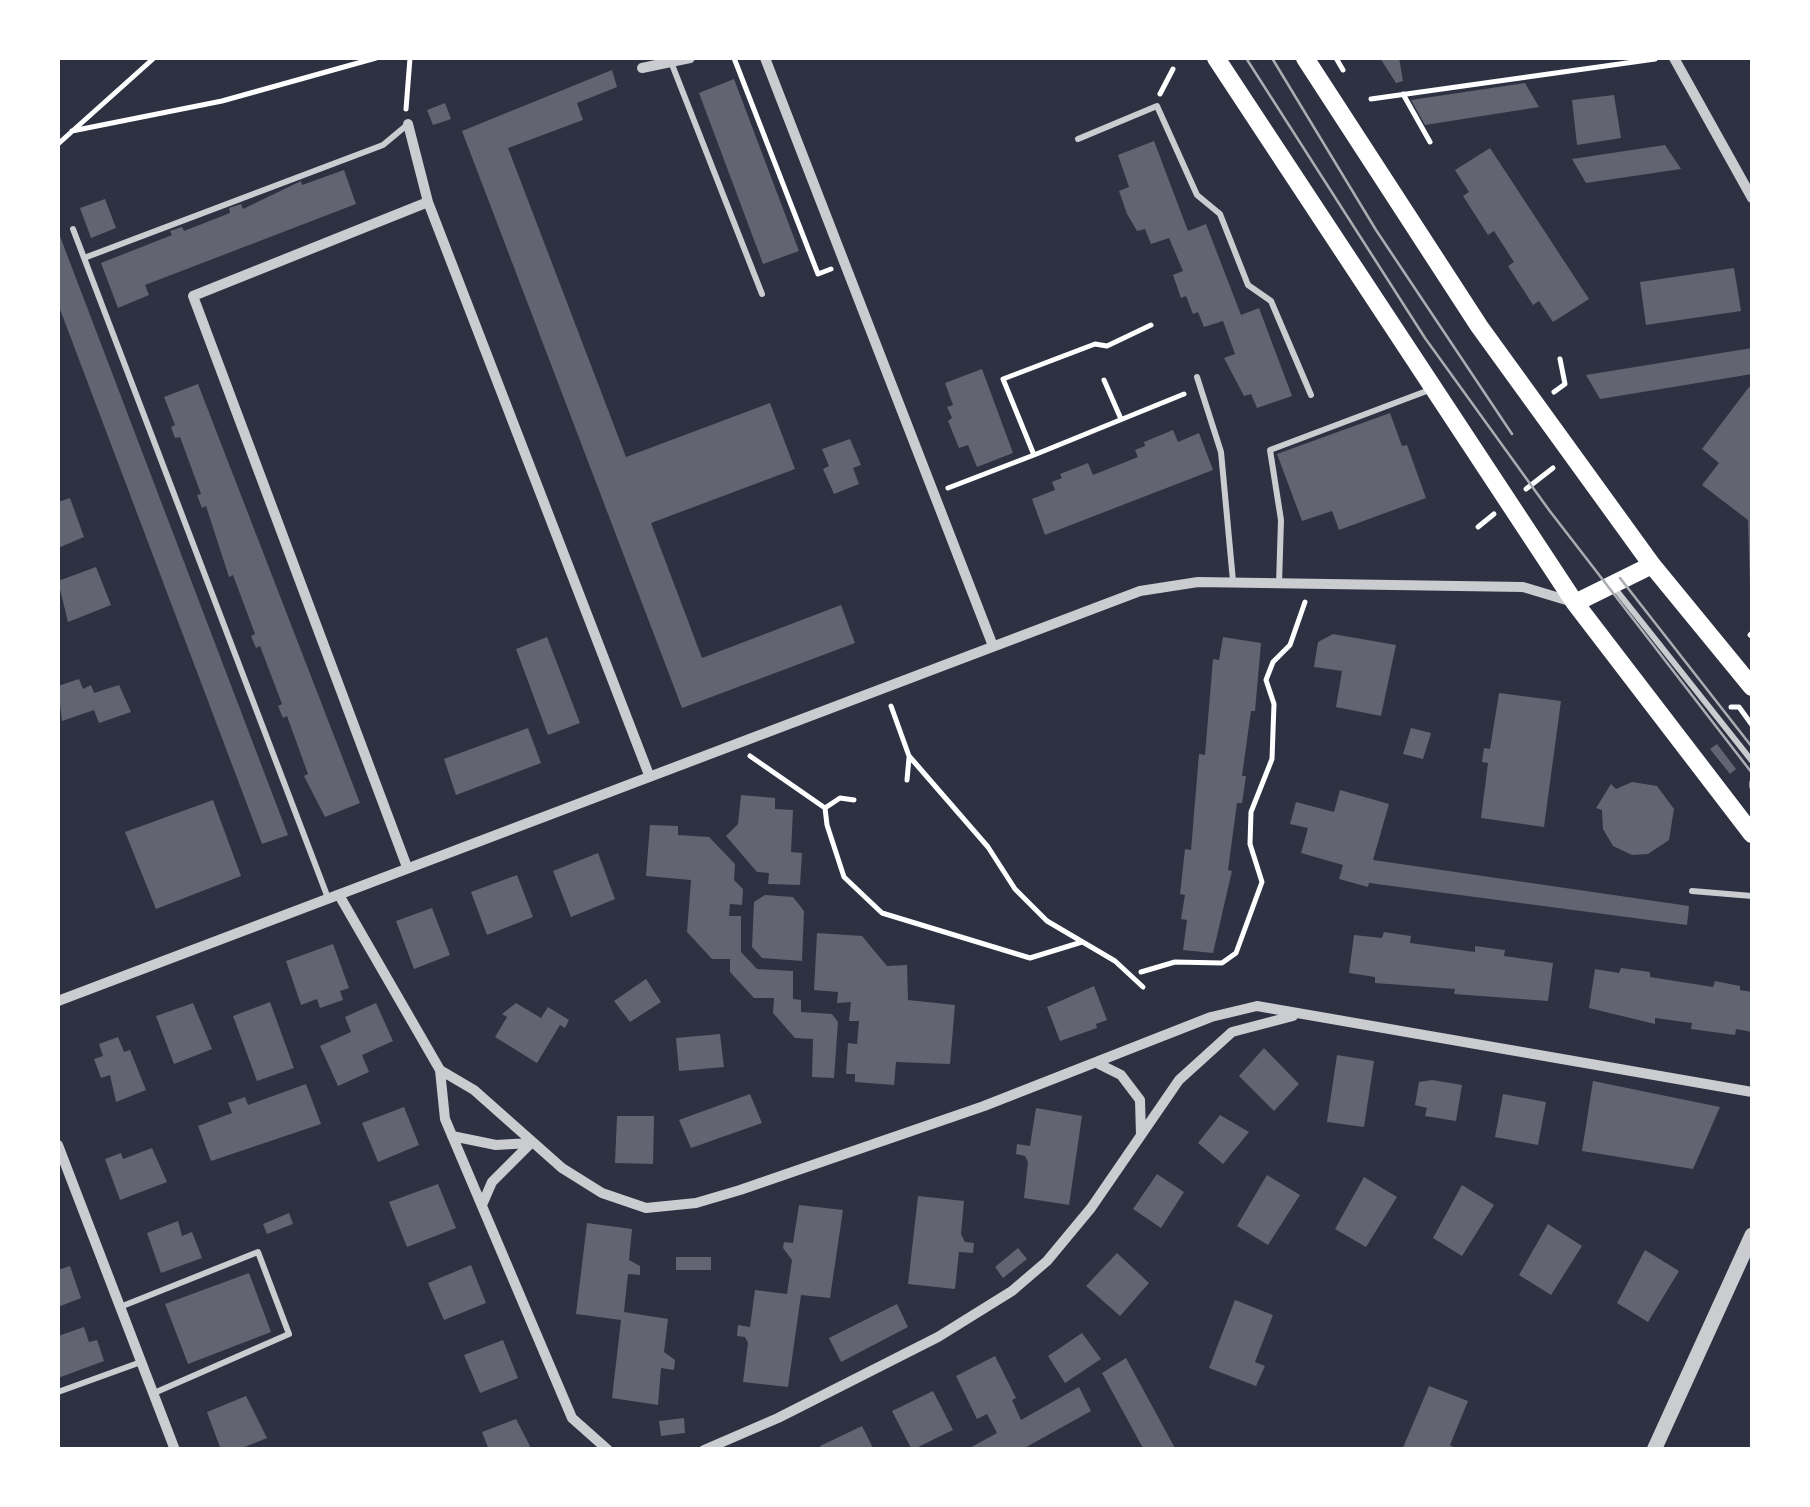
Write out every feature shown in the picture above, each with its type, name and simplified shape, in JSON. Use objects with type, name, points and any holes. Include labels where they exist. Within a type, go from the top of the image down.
[{"type":"main road","points":[[1216,58],[1575,603],[1752,834]]},
{"type":"main road","points":[[1306,58],[1478,326],[1652,565],[1752,687]]},
{"type":"main road","points":[[1575,603],[1652,565]]},
{"type":"street","points":[[642,68],[690,58]]},
{"type":"street","points":[[765,58],[993,646]]},
{"type":"street","points":[[1671,58],[1752,198]]},
{"type":"street","points":[[408,124],[428,202],[649,775]]},
{"type":"street","points":[[407,867],[193,296],[428,202]]},
{"type":"street","points":[[58,1000],[1140,591],[1198,582],[1522,587],[1575,603]]},
{"type":"street","points":[[334,896],[440,1070],[445,1119],[572,1418],[608,1450]]},
{"type":"street","points":[[440,1070],[474,1090],[531,1143],[602,1192],[646,1208],[696,1203],[826,1162],[1098,1063],[1211,1017],[1256,1006],[1294,1016],[1466,1040],[1752,1092]]},
{"type":"street","points":[[704,1450],[938,1337],[1012,1290],[1047,1260],[1080,1221],[1179,1080],[1232,1032],[1294,1016]]},
{"type":"street","points":[[1098,1063],[1121,1076],[1140,1100],[1140,1136]]},
{"type":"street","points":[[452,1136],[496,1144],[531,1143]]},
{"type":"street","points":[[482,1205],[492,1182],[531,1143]]},
{"type":"street","points":[[58,1145],[174,1450]]},
{"type":"street","points":[[1654,1450],[1752,1235]]},
{"type":"lane","points":[[670,62],[762,294]]},
{"type":"lane","points":[[1078,139],[1157,106],[1197,195],[1220,214],[1248,285],[1271,301],[1310,395]]},
{"type":"lane","points":[[84,258],[383,146],[408,124]]},
{"type":"lane","points":[[73,229],[334,896]]},
{"type":"lane","points":[[1197,377],[1220,452],[1232,583]]},
{"type":"lane","points":[[1280,584],[1281,520],[1270,450],[1433,389]]},
{"type":"lane","points":[[1612,586],[1752,761]]},
{"type":"lane","points":[[1692,891],[1752,896]]},
{"type":"lane","points":[[120,1306],[258,1252],[289,1334],[153,1394]]},
{"type":"lane","points":[[58,1392],[141,1362]]},
{"type":"path","points":[[58,144],[154,58]]},
{"type":"path","points":[[72,131],[222,100],[376,58]]},
{"type":"path","points":[[408,124],[410,58]]},
{"type":"path","points":[[734,58],[818,274],[843,265]]},
{"type":"path","points":[[1371,99],[1671,58]]},
{"type":"path","points":[[1157,106],[1162,83],[1173,69]]},
{"type":"path","points":[[1403,94],[1430,142]]},
{"type":"path","points":[[1034,455],[1003,379],[1095,344],[1107,346],[1151,325]]},
{"type":"path","points":[[1554,392],[1565,384],[1560,376],[1560,359]]},
{"type":"path","points":[[1104,380],[1122,420]]},
{"type":"path","points":[[933,494],[1201,387]]},
{"type":"path","points":[[1478,527],[1570,454]]},
{"type":"path","points":[[1140,972],[1175,962],[1222,964],[1236,953],[1262,882],[1250,844],[1250,812],[1272,759],[1274,704],[1266,680],[1273,662],[1290,645],[1312,585]]},
{"type":"path","points":[[883,686],[909,756],[988,847],[1016,889],[1046,921],[1115,961],[1143,988]]},
{"type":"path","points":[[1731,708],[1739,707],[1752,725]]},
{"type":"path","points":[[742,740],[752,760],[794,782],[825,808],[844,878],[882,914],[1030,958],[1082,942]]},
{"type":"path","points":[[907,780],[909,756]]},
{"type":"path","points":[[825,808],[840,798],[854,800]]},
{"type":"path","points":[[436,1450],[450,1450]]},
{"type":"building","points":[[1380,58],[1399,58],[1403,81],[1396,83]]},
{"type":"building","points":[[612,70],[617,87],[577,103],[583,120],[508,148],[626,457],[770,403],[795,469],[651,523],[702,658],[841,605],[855,643],[682,708],[462,131]]},
{"type":"building","points":[[734,79],[799,251],[763,264],[699,93]]},
{"type":"building","points":[[1525,83],[1539,107],[1425,125],[1411,100]]},
{"type":"building","points":[[1614,95],[1621,138],[1577,145],[1572,100]]},
{"type":"building","points":[[445,103],[451,119],[433,125],[427,110]]},
{"type":"building","points":[[1154,141],[1188,231],[1206,224],[1241,315],[1259,308],[1292,396],[1257,408],[1251,394],[1244,396],[1224,358],[1235,354],[1223,321],[1204,327],[1186,296],[1181,298],[1173,275],[1183,271],[1169,238],[1151,244],[1145,229],[1137,231],[1127,214],[1119,191],[1129,187],[1118,155]]},
{"type":"building","points":[[1665,145],[1681,169],[1586,183],[1572,159]]},
{"type":"building","points":[[1490,148],[1589,299],[1553,322],[1539,301],[1533,305],[1508,266],[1514,262],[1494,231],[1488,235],[1463,196],[1469,192],[1455,170]]},
{"type":"building","points":[[344,170],[356,204],[145,285],[149,295],[118,308],[101,263],[172,235],[170,231],[182,227],[184,231],[230,213],[229,208],[241,204],[243,209],[301,181],[302,185]]},
{"type":"building","points":[[105,199],[116,228],[91,238],[80,208]]},
{"type":"building","points":[[58,231],[288,835],[262,844],[58,304]]},
{"type":"building","points":[[1734,268],[1741,311],[1646,325],[1640,282]]},
{"type":"building","points":[[1752,348],[1752,374],[1600,399],[1586,375]]},
{"type":"building","points":[[982,369],[1013,453],[977,467],[968,445],[959,448],[948,421],[952,418],[947,407],[953,405],[945,383]]},
{"type":"building","points":[[198,384],[360,803],[325,817],[304,776],[308,774],[287,716],[283,718],[278,706],[282,704],[260,646],[256,648],[251,636],[255,634],[233,575],[229,577],[206,506],[202,508],[197,495],[201,494],[180,437],[175,438],[171,427],[175,425],[164,397]]},
{"type":"building","points":[[1749,387],[1750,587],[1748,520],[1702,485],[1719,463],[1702,449]]},
{"type":"building","points":[[1390,413],[1402,446],[1407,445],[1426,498],[1339,530],[1332,511],[1302,521],[1277,454]]},
{"type":"building","points":[[1173,430],[1178,442],[1199,433],[1213,470],[1045,535],[1032,499],[1055,490],[1052,482],[1062,478],[1060,474],[1088,463],[1093,475],[1138,457],[1135,450],[1145,446],[1144,442]]},
{"type":"building","points":[[850,439],[861,465],[853,468],[859,484],[834,494],[823,469],[829,466],[822,449]]},
{"type":"building","points":[[70,498],[84,537],[58,548],[58,502]]},
{"type":"building","points":[[96,567],[111,605],[68,622],[58,581]]},
{"type":"building","points":[[1333,634],[1396,645],[1381,716],[1336,707],[1342,671],[1314,667],[1318,642]]},
{"type":"building","points":[[547,637],[580,723],[548,735],[516,649]]},
{"type":"building","points":[[1223,637],[1261,643],[1255,711],[1251,711],[1242,776],[1246,776],[1242,803],[1237,803],[1228,870],[1232,871],[1213,953],[1183,950],[1187,920],[1181,919],[1185,895],[1180,894],[1185,849],[1191,850],[1199,754],[1205,755],[1213,659],[1219,660]]},
{"type":"building","points":[[79,679],[83,689],[91,685],[94,693],[119,685],[131,712],[99,723],[94,710],[62,721],[58,686]]},
{"type":"building","points":[[1499,693],[1561,701],[1544,827],[1481,818],[1488,763],[1482,762],[1484,748],[1490,749]]},
{"type":"building","points":[[528,728],[541,763],[456,795],[444,759]]},
{"type":"building","points":[[1411,728],[1431,733],[1423,759],[1403,754]]},
{"type":"building","points":[[1717,744],[1736,769],[1730,774],[1710,749]]},
{"type":"building","points":[[1632,782],[1657,786],[1674,809],[1669,840],[1648,854],[1632,855],[1613,846],[1603,829],[1602,810],[1596,808],[1611,784],[1616,789]]},
{"type":"building","points":[[1340,790],[1389,804],[1373,860],[1689,906],[1687,925],[1369,883],[1368,887],[1339,879],[1343,865],[1301,853],[1308,828],[1290,824],[1296,802],[1334,812]]},
{"type":"building","points":[[741,795],[775,798],[775,809],[793,810],[791,852],[802,853],[800,885],[768,884],[769,873],[757,872],[726,836],[738,824]]},
{"type":"building","points":[[213,800],[241,876],[156,909],[125,832]]},
{"type":"building","points":[[650,825],[678,826],[678,835],[709,837],[735,864],[734,880],[743,889],[742,905],[730,904],[729,916],[741,916],[741,952],[757,969],[793,971],[793,999],[801,1000],[801,1012],[832,1014],[838,1022],[834,1078],[812,1077],[813,1039],[795,1038],[773,1013],[774,998],[754,998],[730,972],[730,959],[712,959],[687,932],[691,880],[646,876]]},
{"type":"building","points":[[598,853],[615,899],[571,917],[553,871]]},
{"type":"building","points":[[517,875],[533,917],[487,935],[471,892]]},
{"type":"building","points":[[765,895],[793,897],[804,911],[802,961],[762,958],[752,947],[754,902]]},
{"type":"building","points":[[432,908],[450,955],[414,969],[396,921]]},
{"type":"building","points":[[1384,932],[1411,936],[1410,943],[1475,952],[1475,946],[1505,950],[1504,956],[1553,963],[1548,1001],[1375,983],[1375,977],[1349,973],[1354,935],[1382,938]]},
{"type":"building","points":[[817,933],[862,936],[887,966],[907,965],[908,1000],[955,1005],[950,1064],[896,1062],[894,1085],[855,1082],[855,1074],[846,1074],[848,1043],[857,1044],[859,1021],[849,1021],[851,1002],[837,1003],[838,992],[814,990]]},
{"type":"building","points":[[333,944],[349,988],[340,991],[343,1000],[320,1008],[317,999],[301,1005],[286,961]]},
{"type":"building","points":[[1621,968],[1713,987],[1715,981],[1740,986],[1740,990],[1752,992],[1752,1032],[1736,1029],[1735,1035],[1691,1029],[1692,1023],[1655,1018],[1655,1024],[1589,1008],[1595,969],[1619,973]]},
{"type":"building","points":[[646,979],[661,1002],[630,1022],[614,1001]]},
{"type":"building","points":[[1094,986],[1107,1020],[1096,1024],[1097,1028],[1060,1041],[1047,1007]]},
{"type":"building","points":[[270,1002],[294,1068],[257,1081],[233,1016]]},
{"type":"building","points":[[193,1003],[212,1049],[174,1064],[156,1016]]},
{"type":"building","points":[[376,1003],[393,1041],[362,1055],[369,1072],[338,1086],[320,1046],[351,1032],[345,1017]]},
{"type":"building","points":[[516,1003],[541,1018],[548,1007],[569,1020],[565,1028],[560,1025],[537,1063],[495,1037],[507,1017],[502,1014]]},
{"type":"building","points":[[720,1034],[724,1067],[679,1071],[676,1038]]},
{"type":"building","points":[[118,1037],[124,1052],[130,1050],[146,1090],[116,1102],[110,1075],[101,1078],[94,1059],[103,1056],[99,1044]]},
{"type":"building","points":[[1264,1048],[1299,1084],[1274,1111],[1239,1076]]},
{"type":"building","points":[[1337,1055],[1374,1061],[1364,1127],[1327,1122]]},
{"type":"building","points":[[1593,1081],[1720,1107],[1693,1169],[1582,1151]]},
{"type":"building","points":[[1419,1082],[1462,1085],[1456,1121],[1425,1116],[1427,1108],[1415,1105]]},
{"type":"building","points":[[306,1084],[321,1124],[211,1161],[198,1126],[232,1113],[228,1103],[245,1097],[248,1105]]},
{"type":"building","points":[[750,1094],[762,1123],[691,1148],[679,1120]]},
{"type":"building","points":[[1503,1094],[1546,1102],[1538,1145],[1495,1137]]},
{"type":"building","points":[[404,1107],[419,1145],[378,1162],[362,1123]]},
{"type":"building","points":[[1036,1108],[1082,1116],[1069,1205],[1024,1198],[1028,1162],[1025,1156],[1016,1154],[1017,1144],[1030,1146]]},
{"type":"building","points":[[1220,1115],[1249,1132],[1223,1164],[1198,1143]]},
{"type":"building","points":[[617,1116],[654,1116],[653,1164],[615,1163]]},
{"type":"building","points":[[152,1148],[167,1182],[120,1200],[105,1159],[121,1153],[123,1159]]},
{"type":"building","points":[[1157,1174],[1184,1192],[1161,1228],[1133,1209]]},
{"type":"building","points":[[1267,1175],[1300,1195],[1268,1245],[1237,1226]]},
{"type":"building","points":[[1364,1177],[1397,1197],[1366,1247],[1335,1229]]},
{"type":"building","points":[[438,1184],[456,1228],[407,1247],[389,1202]]},
{"type":"building","points":[[1462,1185],[1494,1205],[1462,1256],[1433,1238]]},
{"type":"building","points":[[918,1196],[964,1201],[961,1234],[965,1242],[974,1243],[973,1253],[959,1252],[955,1289],[908,1284]]},
{"type":"building","points":[[799,1205],[843,1210],[830,1298],[801,1295],[788,1387],[743,1382],[748,1343],[745,1337],[737,1336],[738,1325],[750,1327],[755,1290],[787,1294],[792,1260],[783,1248],[784,1242],[793,1243]]},
{"type":"building","points":[[289,1213],[293,1224],[267,1234],[263,1224]]},
{"type":"building","points":[[178,1221],[182,1236],[192,1232],[202,1258],[161,1273],[147,1233]]},
{"type":"building","points":[[587,1223],[632,1229],[629,1260],[640,1266],[640,1275],[628,1274],[624,1312],[668,1319],[664,1352],[675,1360],[674,1370],[661,1368],[658,1405],[612,1398],[621,1320],[576,1314]]},
{"type":"building","points":[[1548,1224],[1582,1246],[1551,1295],[1519,1275]]},
{"type":"building","points":[[1018,1248],[1027,1259],[1003,1278],[995,1267]]},
{"type":"building","points":[[1645,1250],[1679,1271],[1648,1322],[1617,1303]]},
{"type":"building","points":[[1117,1253],[1149,1283],[1120,1316],[1086,1286]]},
{"type":"building","points":[[676,1257],[711,1257],[711,1270],[676,1270]]},
{"type":"building","points":[[471,1265],[486,1303],[444,1320],[428,1283]]},
{"type":"building","points":[[70,1266],[81,1298],[58,1307],[58,1270]]},
{"type":"building","points":[[249,1273],[271,1332],[188,1364],[165,1304]]},
{"type":"building","points":[[1235,1300],[1273,1315],[1255,1362],[1265,1366],[1256,1386],[1209,1368]]},
{"type":"building","points":[[897,1304],[908,1327],[841,1362],[829,1338]]},
{"type":"building","points":[[84,1327],[89,1342],[97,1340],[104,1361],[58,1378],[58,1336]]},
{"type":"building","points":[[1082,1333],[1101,1359],[1065,1383],[1048,1356]]},
{"type":"building","points":[[503,1340],[518,1378],[480,1393],[464,1355]]},
{"type":"building","points":[[995,1356],[1016,1398],[1012,1400],[1021,1420],[1079,1387],[1091,1411],[1021,1450],[966,1450],[997,1433],[987,1414],[977,1419],[956,1376]]},
{"type":"building","points":[[1126,1358],[1176,1450],[1144,1450],[1102,1373]]},
{"type":"building","points":[[1429,1386],[1468,1401],[1450,1445],[1458,1450],[1402,1450]]},
{"type":"building","points":[[933,1391],[953,1430],[912,1450],[892,1411]]},
{"type":"building","points":[[246,1396],[267,1438],[237,1450],[221,1450],[207,1412]]},
{"type":"building","points":[[684,1418],[685,1433],[661,1436],[659,1421]]},
{"type":"building","points":[[516,1419],[532,1450],[489,1450],[482,1432]]},
{"type":"building","points":[[862,1426],[874,1450],[821,1450],[820,1446]]},
{"type":"tram line","points":[[1246,58],[1425,338],[1549,510],[1752,773]]},
{"type":"tram line","points":[[1272,58],[1376,230],[1512,434]]},
{"type":"tram line","points":[[1620,578],[1752,747]]}]
